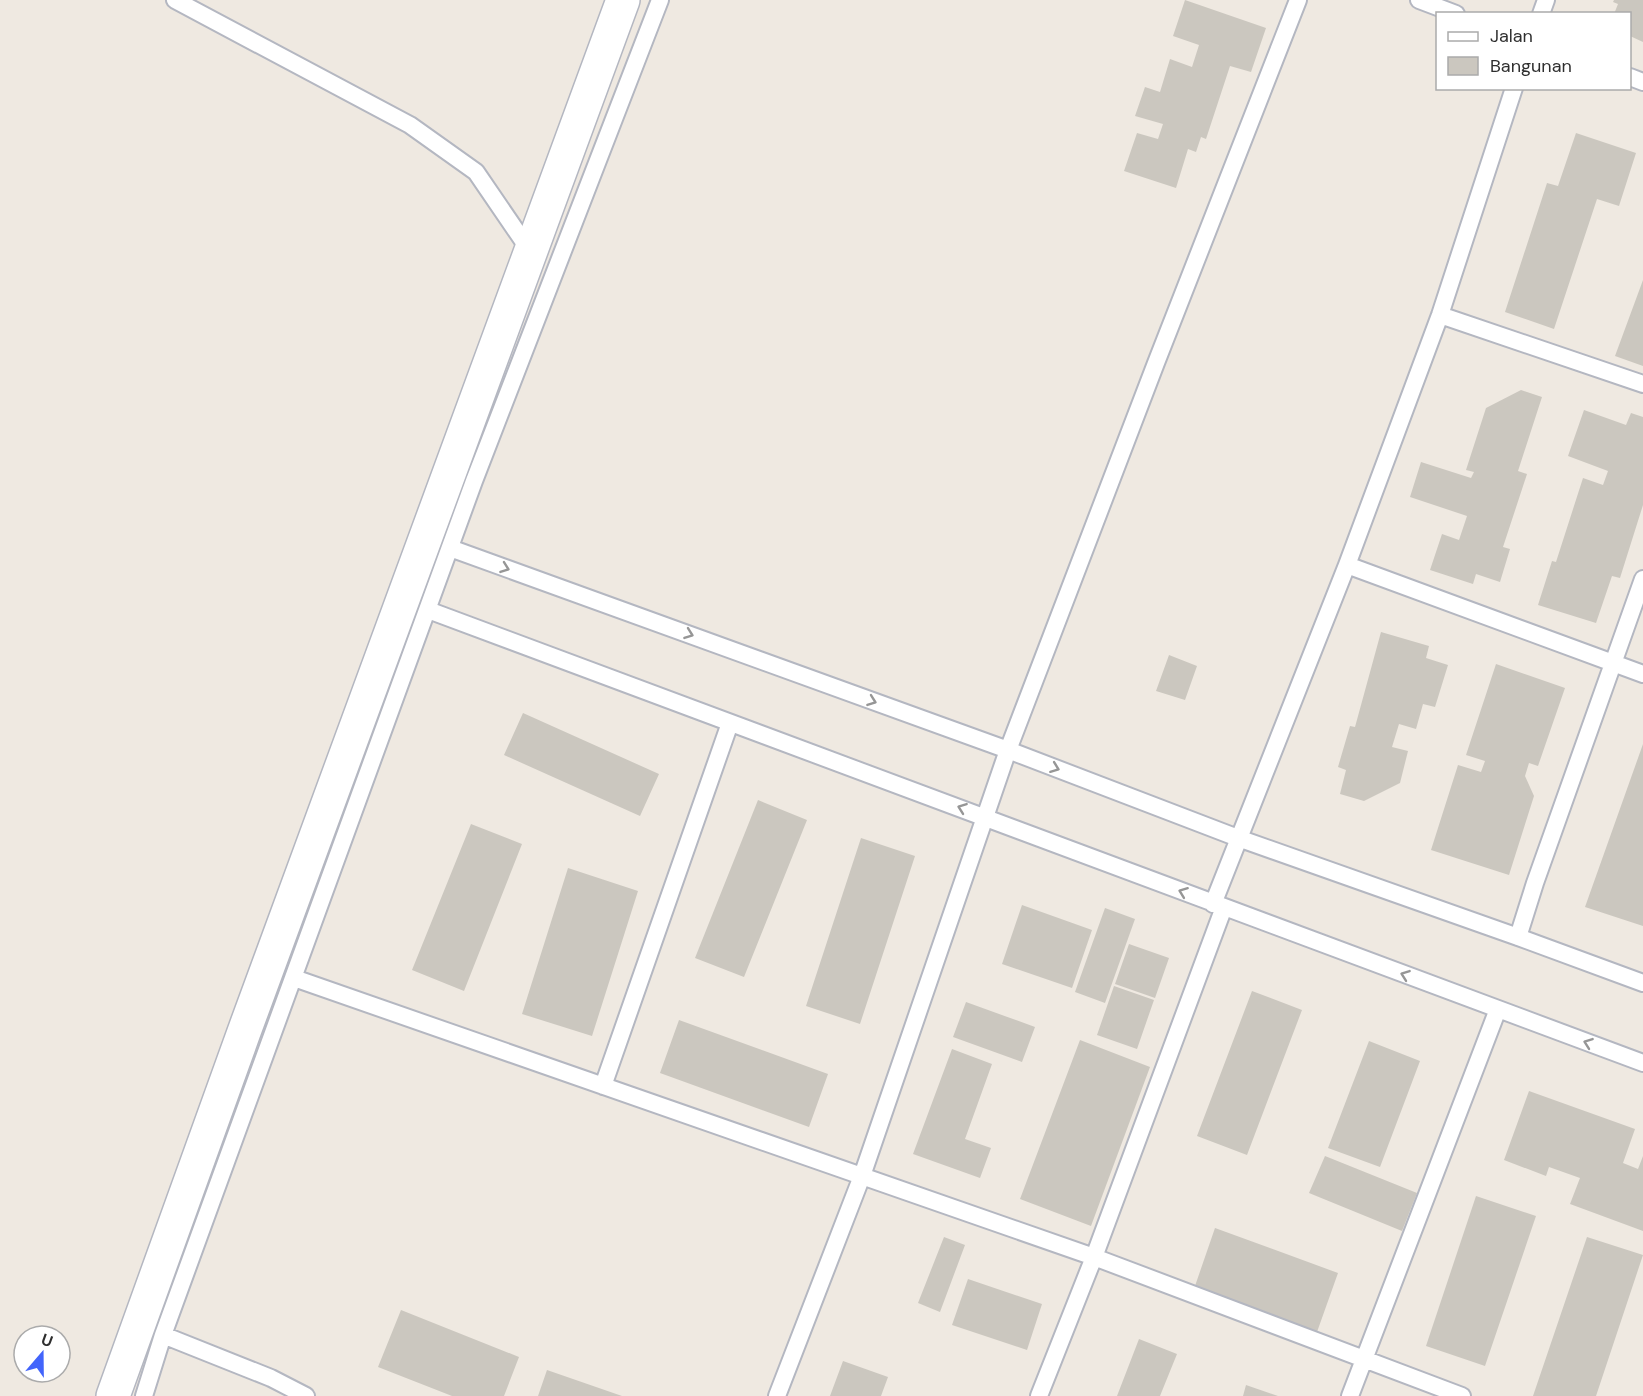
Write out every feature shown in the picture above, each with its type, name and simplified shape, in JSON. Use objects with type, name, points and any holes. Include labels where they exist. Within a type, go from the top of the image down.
[{"type":"street","points":[[113,1396],[248,1021],[623,0]]},
{"type":"lane","points":[[175,0],[411,125],[458,158],[476,172],[530,251]]},
{"type":"lane","points":[[144,1396],[163,1335],[474,481],[660,0]]},
{"type":"lane","points":[[777,1396],[862,1176],[1008,750],[1298,0]]},
{"type":"lane","points":[[1419,0],[1451,12]]},
{"type":"lane","points":[[1039,1396],[1094,1257],[1218,906],[1238,838],[1347,565],[1440,315],[1513,90]]},
{"type":"lane","points":[[1440,315],[1643,384]]},
{"type":"lane","points":[[450,548],[1008,750],[1238,838],[1643,983]]},
{"type":"lane","points":[[1347,565],[1643,674]]},
{"type":"lane","points":[[1518,937],[1643,579]]},
{"type":"lane","points":[[428,610],[1643,1063]]},
{"type":"lane","points":[[603,1086],[730,723]]},
{"type":"lane","points":[[294,978],[1094,1257],[1462,1396]]},
{"type":"lane","points":[[1350,1396],[1498,1009]]},
{"type":"lane","points":[[163,1335],[271,1378],[306,1396]]},
{"type":"building","points":[[1185,0],[1266,28],[1251,72],[1230,66],[1206,139],[1201,137],[1196,152],[1188,149],[1176,188],[1124,171],[1137,133],[1158,139],[1163,124],[1135,116],[1145,87],[1160,92],[1170,59],[1192,67],[1199,45],[1173,36]]},
{"type":"building","points":[[1614,0],[1643,0],[1643,42],[1631,36],[1631,12],[1615,12],[1618,4],[1613,2]]},
{"type":"building","points":[[1576,133],[1636,153],[1619,206],[1597,199],[1554,329],[1505,312],[1547,183],[1558,186]]},
{"type":"building","points":[[1643,280],[1643,366],[1615,356]]},
{"type":"building","points":[[1521,390],[1542,397],[1518,471],[1527,474],[1503,547],[1510,549],[1500,582],[1476,574],[1473,584],[1430,570],[1442,534],[1459,540],[1467,516],[1410,497],[1421,462],[1471,478],[1474,472],[1466,470],[1486,408]]},
{"type":"building","points":[[1584,410],[1626,425],[1631,413],[1643,417],[1643,505],[1620,578],[1612,576],[1596,623],[1538,605],[1552,561],[1556,562],[1583,478],[1603,485],[1608,471],[1568,456]]},
{"type":"building","points":[[1381,632],[1429,646],[1426,658],[1448,665],[1435,707],[1423,704],[1416,729],[1399,724],[1392,747],[1408,751],[1400,783],[1364,801],[1340,794],[1346,770],[1338,767],[1350,726],[1355,727]]},
{"type":"building","points":[[1169,655],[1197,666],[1185,700],[1156,691]]},
{"type":"building","points":[[1496,664],[1565,688],[1538,766],[1529,763],[1525,776],[1534,796],[1509,875],[1431,850],[1458,765],[1481,772],[1485,761],[1466,755]]},
{"type":"building","points":[[523,713],[659,774],[640,816],[504,755]]},
{"type":"building","points":[[1643,744],[1643,926],[1585,907]]},
{"type":"building","points":[[758,800],[807,820],[744,977],[695,958]]},
{"type":"building","points":[[471,824],[522,844],[464,991],[412,970]]},
{"type":"building","points":[[861,838],[915,856],[860,1024],[806,1006]]},
{"type":"building","points":[[568,868],[638,891],[592,1036],[522,1014]]},
{"type":"building","points":[[1022,905],[1092,930],[1072,988],[1002,964]]},
{"type":"building","points":[[1105,908],[1135,919],[1105,1003],[1075,992]]},
{"type":"building","points":[[1129,944],[1169,958],[1155,998],[1115,984]]},
{"type":"building","points":[[1114,986],[1154,1000],[1137,1049],[1097,1035]]},
{"type":"building","points":[[1252,991],[1302,1010],[1247,1155],[1197,1136]]},
{"type":"building","points":[[966,1002],[1035,1027],[1022,1062],[953,1037]]},
{"type":"building","points":[[679,1020],[828,1074],[809,1127],[660,1073]]},
{"type":"building","points":[[1080,1040],[1150,1067],[1091,1226],[1020,1199]]},
{"type":"building","points":[[1369,1041],[1420,1061],[1380,1167],[1328,1148]]},
{"type":"building","points":[[952,1049],[992,1064],[965,1139],[991,1148],[980,1178],[913,1154]]},
{"type":"building","points":[[1529,1091],[1635,1129],[1623,1163],[1638,1169],[1643,1156],[1643,1231],[1570,1204],[1580,1178],[1549,1167],[1546,1176],[1504,1160]]},
{"type":"building","points":[[1325,1156],[1417,1193],[1402,1231],[1309,1193]]},
{"type":"building","points":[[1476,1196],[1536,1216],[1485,1366],[1426,1346]]},
{"type":"building","points":[[1215,1228],[1338,1273],[1317,1332],[1195,1286]]},
{"type":"building","points":[[944,1237],[965,1245],[940,1312],[918,1303]]},
{"type":"building","points":[[1587,1237],[1643,1255],[1596,1396],[1533,1396]]},
{"type":"building","points":[[968,1279],[1042,1304],[1027,1350],[952,1325]]},
{"type":"building","points":[[401,1310],[519,1357],[504,1396],[452,1396],[378,1367]]},
{"type":"building","points":[[1139,1339],[1177,1354],[1160,1396],[1117,1396]]},
{"type":"building","points":[[843,1361],[888,1377],[881,1396],[830,1396]]},
{"type":"building","points":[[547,1370],[622,1396],[538,1396]]},
{"type":"building","points":[[1246,1385],[1278,1396],[1243,1396]]}]
